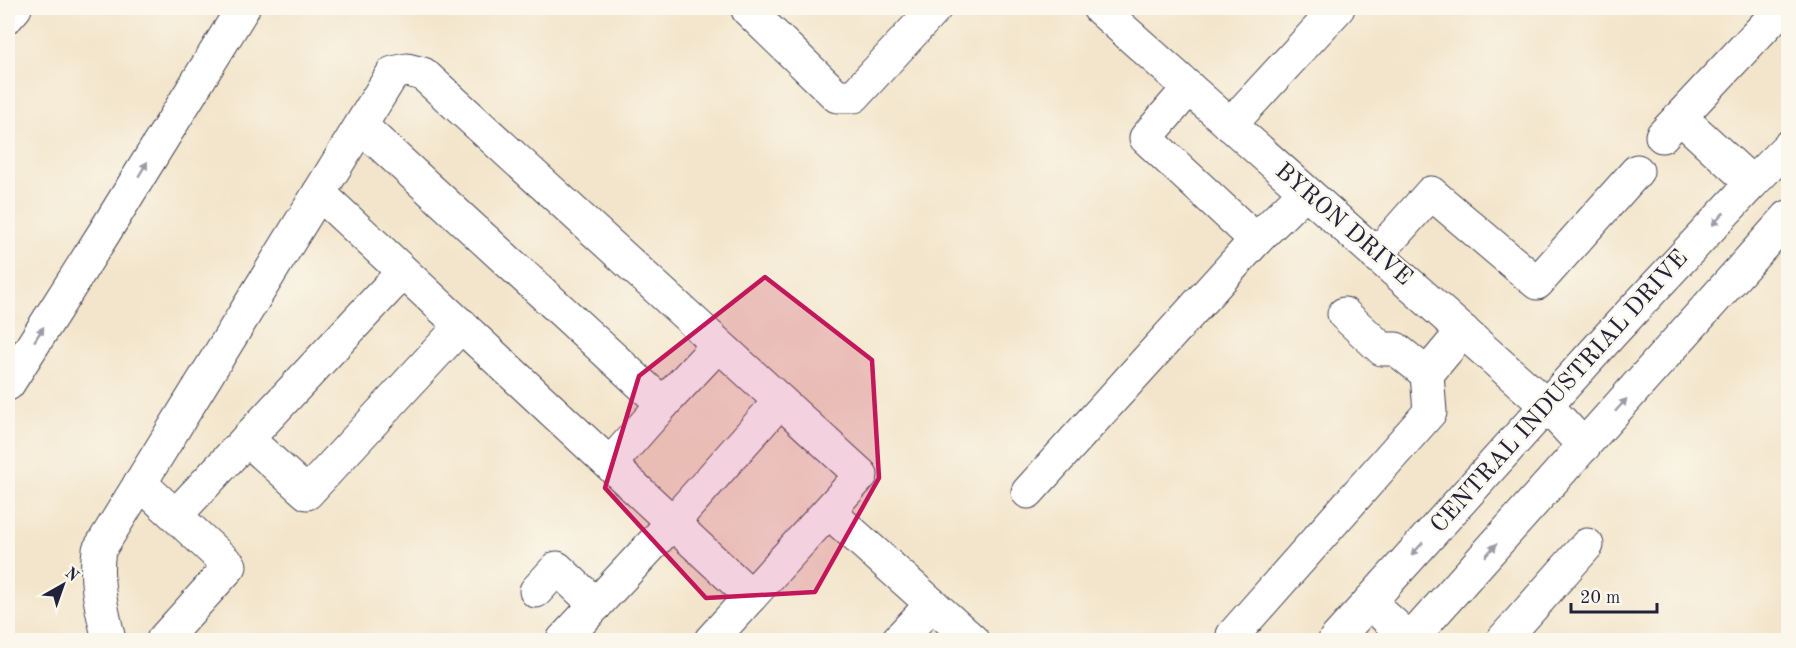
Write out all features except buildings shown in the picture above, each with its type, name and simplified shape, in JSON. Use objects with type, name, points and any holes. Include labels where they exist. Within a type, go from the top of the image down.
[{"type":"main road","points":[[8,16],[15,8]]},
{"type":"main road","points":[[8,384],[243,8]]},
{"type":"main road","points":[[748,10],[837,96],[854,96],[935,8]]},
{"type":"main road","name":"BYRON DRIVE","points":[[1099,8],[1547,406],[1584,446]]},
{"type":"main road","points":[[1230,125],[1338,8]]},
{"type":"main road","points":[[1752,183],[1671,127],[1782,8]]},
{"type":"main road","points":[[109,640],[98,594],[96,569],[99,550],[393,73],[407,70],[423,74],[861,475],[711,640]]},
{"type":"main road","points":[[1189,88],[1146,138],[1256,240]]},
{"type":"main road","points":[[361,126],[663,404]]},
{"type":"main road","name":"CENTRAL INDUSTRIAL DRIVE","points":[[1335,640],[1547,406],[1752,183],[1788,147]]},
{"type":"main road","points":[[1376,255],[1431,193],[1537,283],[1636,171]]},
{"type":"main road","points":[[1028,492],[1256,240],[1305,192]]},
{"type":"main road","points":[[319,193],[751,596]]},
{"type":"main road","points":[[1370,602],[1410,640],[1788,217]]},
{"type":"main road","points":[[176,515],[403,272]]},
{"type":"main road","points":[[1344,314],[1382,349],[1396,349],[1427,374]]},
{"type":"main road","points":[[247,439],[307,493],[462,325]]},
{"type":"main road","points":[[1239,640],[1233,635],[1430,412],[1427,374],[1463,331]]},
{"type":"main road","points":[[610,464],[718,345]]},
{"type":"main road","points":[[563,640],[673,522],[780,401]]},
{"type":"main road","points":[[140,483],[230,566],[163,640]]},
{"type":"main road","points":[[829,512],[972,640]]},
{"type":"main road","points":[[1503,640],[1587,545]]},
{"type":"main road","points":[[536,591],[557,568],[596,605]]},
{"type":"main road","points":[[898,640],[932,604]]},
{"type":"highlighted area","points":[[765,277],[872,360],[879,478],[815,592],[706,598],[605,488],[639,376]]}]
